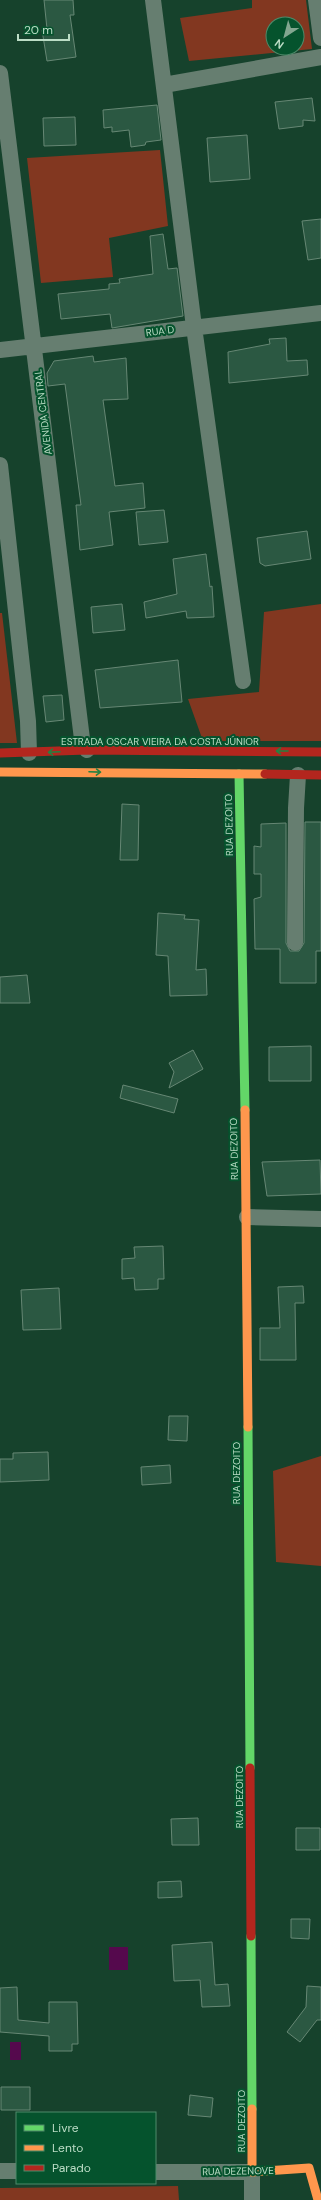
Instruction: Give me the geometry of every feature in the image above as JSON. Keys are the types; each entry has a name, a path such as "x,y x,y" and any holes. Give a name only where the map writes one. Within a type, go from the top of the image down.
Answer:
{"main road":[{"name":"ESTRADA OSCAR VIEIRA DA COSTA JÚNIOR","path":"0,753 87,750 321,752"},
{"path":"0,772 321,775"},
{"name":"RUA DEZOITO","path":"239,774 247,1217 252,2172"},
{"path":"315,2168 318,2200"},
{"name":"RUA DEZENOVE","path":"252,2172 315,2168"}],"street":[{"path":"153,0 194,327 243,681"},
{"path":"316,0 321,38"},
{"path":"164,85 321,57"},
{"name":"AVENIDA CENTRAL","path":"0,73 35,347 82,738 87,750"},
{"name":"RUA D","path":"0,350 321,313"},
{"path":"0,465 28,721 29,753"},
{"path":"295,943 296,808 298,775"},
{"path":"247,1217 321,1219"},
{"path":"0,2171 16,2172"},
{"name":"RUA DEZENOVE","path":"156,2172 252,2172"},
{"path":"252,2172 252,2200"}],"shaded area":[{"path":"252,0 306,0 312,49 305,50 305,16 265,16 265,54 189,61 180,18 252,8"},
{"path":"160,150 168,226 109,238 113,277 41,283 27,158"},
{"path":"321,604 321,741 203,741 188,699 259,692 264,612"},
{"path":"0,613 2,613 17,743 0,743"},
{"path":"321,1456 321,1566 276,1562 273,1471"},
{"path":"109,1947 128,1947 128,1970 109,1970"},
{"path":"10,2042 21,2042 21,2060 10,2060"},
{"path":"178,2186 179,2200 0,2200 0,2188"}],"building":[{"path":"44,0 73,0 74,15 70,15 76,57 47,61 42,30 47,29"},
{"path":"312,98 315,121 303,120 303,126 279,129 275,102"},
{"path":"157,105 161,140 146,142 145,145 131,147 129,130 112,132 112,127 104,128 103,110"},
{"path":"75,117 76,145 44,146 43,118"},
{"path":"247,135 250,179 210,182 207,138"},
{"path":"321,219 321,258 308,260 302,221"},
{"path":"163,234 168,269 177,268 183,316 112,328 110,314 61,319 58,294 109,289 109,284 120,283 119,279 153,274 150,236"},
{"path":"286,338 287,361 307,360 308,375 229,383 228,352 270,344 269,339"},
{"path":"93,356 94,362 126,358 128,399 103,400 115,486 143,483 145,508 109,512 113,545 80,550 76,505 81,505 65,384 48,386 47,373 54,361"},
{"path":"164,510 168,542 139,545 136,512"},
{"path":"307,531 311,559 265,566 260,563 257,538"},
{"path":"206,554 210,587 212,586 214,617 187,618 186,611 146,618 144,602 177,594 173,559"},
{"path":"122,604 125,630 93,633 91,607"},
{"path":"178,660 182,702 100,708 95,670"},
{"path":"62,695 64,720 46,722 43,696"},
{"path":"122,804 139,805 138,860 120,860"},
{"path":"305,822 321,822 321,951 316,951 316,983 280,983 280,949 255,949 254,899 261,897 261,874 254,874 254,846 261,847 261,824 286,823 286,943 290,951 299,951 304,943"},
{"path":"158,913 185,915 184,919 199,920 196,970 206,969 207,995 170,996 168,956 156,955"},
{"path":"27,975 30,1003 0,1003 0,977"},
{"path":"311,1046 311,1081 269,1081 269,1047"},
{"path":"193,1050 203,1069 169,1088 174,1072 169,1063"},
{"path":"123,1085 178,1099 174,1113 120,1098"},
{"path":"320,1160 321,1194 267,1196 262,1162"},
{"path":"163,1246 164,1279 158,1279 158,1289 135,1290 134,1278 122,1279 122,1259 135,1258 134,1247"},
{"path":"303,1286 304,1303 295,1303 296,1360 260,1360 260,1328 280,1328 278,1287"},
{"path":"59,1288 61,1329 23,1330 21,1290"},
{"path":"169,1416 188,1416 187,1441 168,1440"},
{"path":"48,1452 49,1480 0,1482 0,1459 13,1459 13,1453"},
{"path":"170,1465 171,1483 142,1485 141,1467"},
{"path":"198,1818 199,1845 172,1845 171,1819"},
{"path":"296,1828 320,1828 320,1850 296,1850"},
{"path":"181,1881 182,1897 158,1898 158,1882"},
{"path":"291,1919 310,1919 309,1939 291,1938"},
{"path":"212,1942 215,1985 228,1984 230,2006 202,2007 200,1980 174,1981 172,1945"},
{"path":"307,1986 321,1987 321,2020 317,2020 300,2042 287,2032 306,2007"},
{"path":"17,1987 18,2020 49,2023 49,2002 77,2002 78,2044 72,2044 72,2051 49,2051 49,2036 0,2032 0,1988"},
{"path":"1,2087 30,2087 30,2110 1,2110"},
{"path":"190,2095 213,2098 211,2117 188,2115"}],"traffic: fast":[{"path":"239,774 245,1110"},
{"path":"248,1427 250,1768"},
{"path":"251,1936 252,2109"}],"traffic: slow":[{"path":"0,772 265,774"},
{"path":"245,1110 248,1427"},
{"path":"252,2109 252,2172 309,2168 318,2200"}],"traffic: jam":[{"path":"0,753 87,750 321,752"},
{"path":"265,774 321,775"},
{"path":"250,1768 251,1936"}]}
